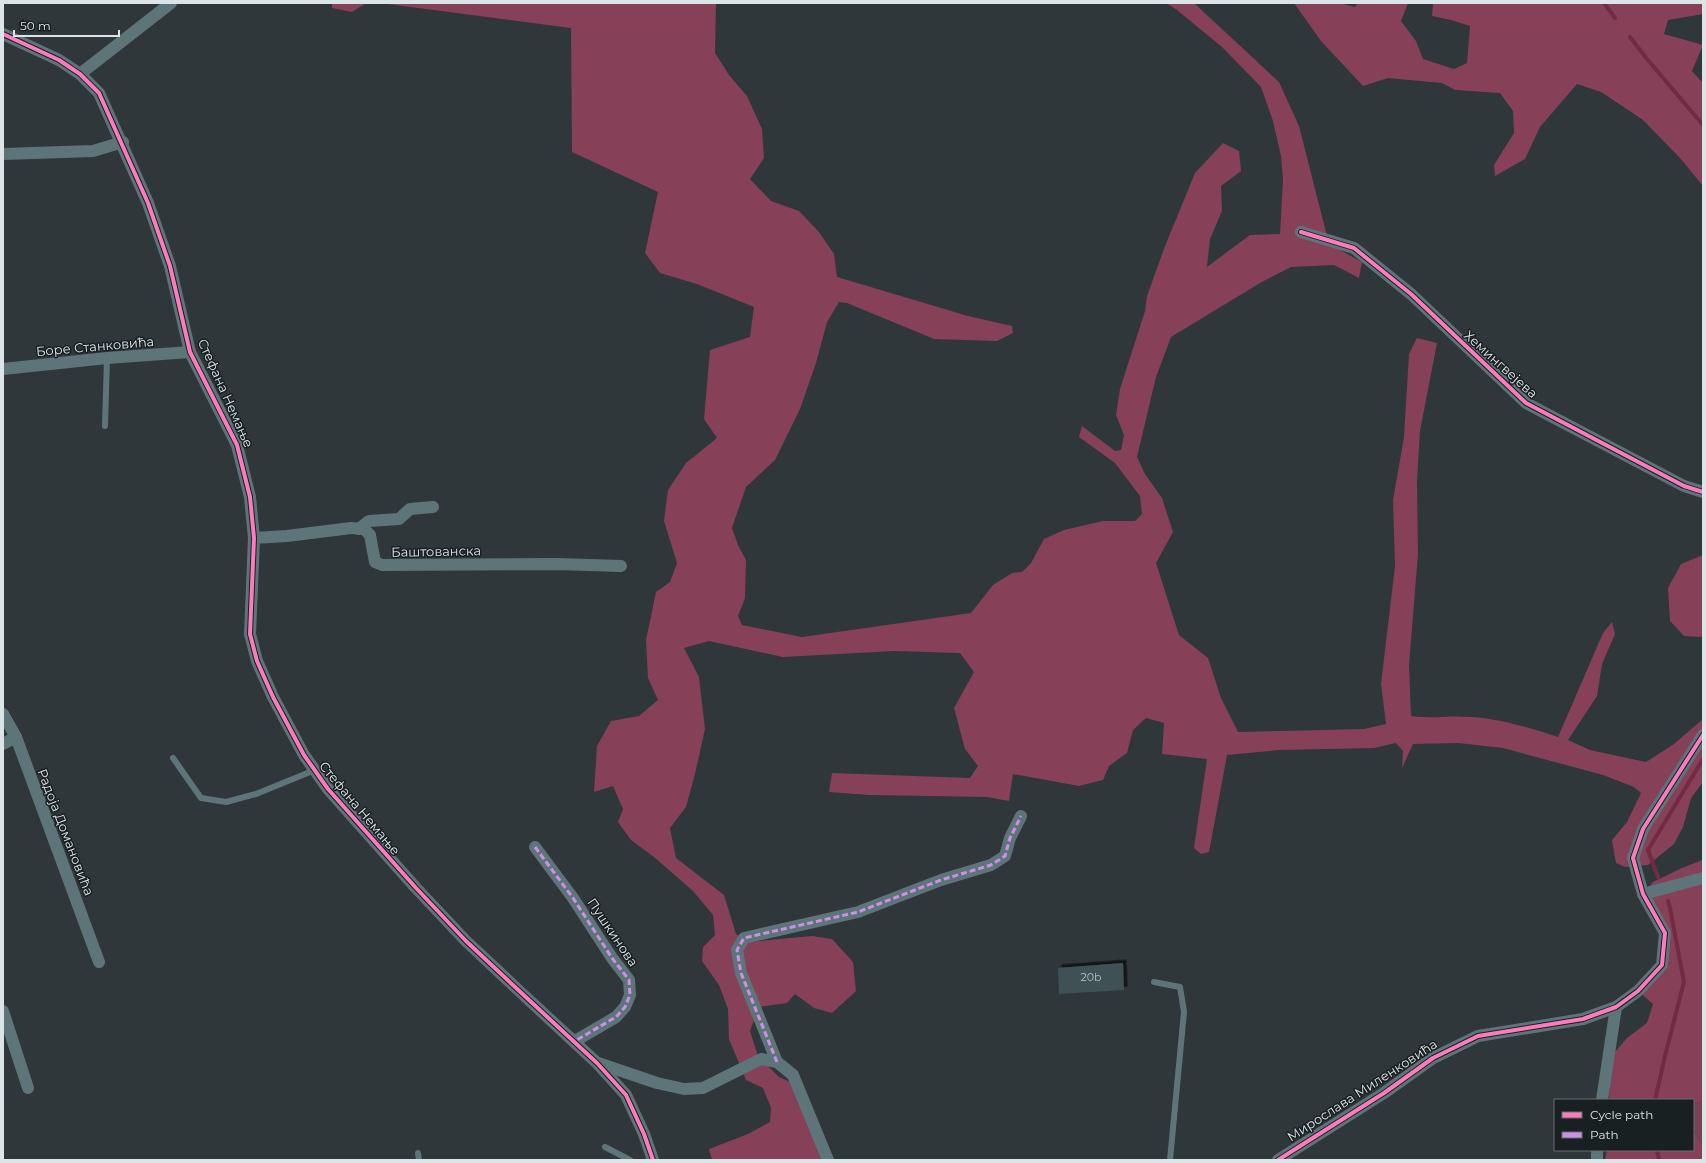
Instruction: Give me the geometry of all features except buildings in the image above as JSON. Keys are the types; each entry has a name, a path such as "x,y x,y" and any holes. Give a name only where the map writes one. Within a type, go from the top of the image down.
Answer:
{"street":[{"path":"80,74 170,3"},
{"name":"Стефана Немање","path":"3,34 59,60 80,74 99,94 123,142 148,203 170,266 190,352 236,445 250,497 254,538 250,634 257,661 280,710 304,754 328,789 416,888 498,972 575,1041 626,1095 644,1134 653,1160"},
{"path":"3,154 93,151 123,142"},
{"name":"Хемингвејева","path":"1301,232 1354,248 1411,294 1526,403 1684,486 1703,492"},
{"name":"Боре Станковића","path":"3,370 107,358 190,352"},
{"path":"254,538 287,536 351,528 359,529 369,521 399,519 410,509 433,507"},
{"name":"Баштованска","path":"359,529 364,529 370,535 375,562 382,565 557,564 621,566"},
{"name":"Радоја Домановића","path":"3,714 16,737 100,962"},
{"name":"Мирослава Миленковића","path":"1278,1160 1384,1093 1433,1058 1478,1036 1583,1019 1616,1007 1638,991 1662,965 1665,933 1643,894 1633,858 1643,829 1703,735"},
{"path":"3,744 16,737"},
{"path":"828,1160 793,1075 778,1062 741,973 737,950 744,938 858,912 941,880 991,865 1005,856 1010,838 1021,816"},
{"name":"Пушкинова","path":"535,847 573,898 612,958 629,980 630,995 626,1007 616,1017 575,1041"},
{"path":"1643,894 1703,878"},
{"path":"1602,1099 1616,1007"},
{"path":"3,1011 28,1088"},
{"name":"Стефана Немање","path":"597,1063 657,1083 684,1089 703,1088 761,1059 778,1062"}],"lane":[{"path":"105,426 107,358"},
{"path":"173,758 200,798 226,802 256,794 315,770"},
{"path":"1154,982 1180,987 1184,1012 1170,1160"},
{"path":"605,1147 630,1160"}],"shaded area":[{"path":"332,3 366,3 352,12 332,8"},
{"path":"380,3 716,3 715,53 729,75 747,96 762,129 764,158 750,179 771,201 799,211 819,232 834,254 837,277 968,316 1012,326 1013,333 997,341 934,339 847,303 839,302 827,322 816,363 800,409 775,460 746,487 732,528 738,545 746,560 745,598 738,616 742,625 802,637 971,613 993,585 1012,573 1022,572 1031,563 1044,539 1064,530 1103,521 1135,521 1142,514 1140,496 1115,463 1079,437 1082,426 1115,451 1121,450 1124,435 1116,415 1120,389 1145,311 1147,296 1165,246 1195,173 1223,143 1239,151 1241,171 1221,186 1222,211 1210,239 1207,267 1250,235 1280,234 1283,180 1281,156 1273,121 1261,87 1222,47 1177,10 1166,3 1194,3 1279,82 1299,126 1329,244 1362,262 1359,278 1334,265 1291,267 1260,283 1171,337 1156,377 1137,457 1145,474 1162,498 1173,532 1156,563 1179,635 1208,658 1221,698 1238,732 1364,729 1386,724 1381,684 1395,566 1393,500 1404,437 1409,354 1417,338 1437,343 1420,431 1417,482 1418,554 1409,665 1411,716 1483,718 1516,724 1558,737 1603,633 1612,622 1615,634 1602,664 1597,696 1568,740 1590,750 1646,762 1674,744 1703,719 1703,782 1691,798 1683,827 1674,844 1648,865 1625,867 1616,863 1612,840 1627,822 1641,793 1634,787 1603,775 1503,748 1458,743 1413,744 1402,768 1403,751 1396,743 1374,748 1279,750 1227,755 1209,852 1201,854 1194,848 1207,759 1162,754 1164,723 1146,718 1133,730 1127,753 1109,766 1103,780 1079,786 1013,774 1009,801 987,797 869,795 829,792 832,773 970,778 978,766 965,749 954,708 974,672 960,653 894,651 783,657 709,641 684,648 699,677 705,729 686,807 670,828 676,858 724,895 736,934 748,942 812,936 832,939 853,962 856,991 832,1013 814,1008 795,994 787,1003 759,1007 750,1031 758,1056 779,1077 799,1086 828,1160 712,1160 709,1149 748,1134 770,1122 771,1108 763,1088 746,1080 729,1039 728,1009 719,985 702,961 703,947 715,935 713,915 693,891 654,857 631,840 618,822 623,809 613,786 594,792 597,746 611,721 639,716 658,700 648,678 646,640 656,592 670,582 677,563 664,521 668,490 686,463 717,438 704,419 710,350 750,337 754,307 697,284 660,273 645,253 658,192 572,152 571,28"},
{"path":"1294,3 1339,3 1355,7 1358,3 1408,3 1401,21 1416,41 1423,59 1454,69 1467,63 1470,26 1432,16 1433,3 1703,3 1703,14 1668,20 1664,34 1703,45 1692,71 1703,83 1703,186 1680,158 1643,120 1601,92 1577,84 1540,127 1525,159 1495,176 1494,165 1514,133 1513,111 1500,93 1455,90 1442,83 1388,78 1363,86 1321,41"},
{"path":"1703,555 1703,637 1684,636 1670,621 1668,588 1681,564"},
{"path":"1703,859 1703,1101 1694,1105 1694,1099 1609,1099 1610,1069 1614,1053 1627,1038 1647,1023 1653,1004 1638,991 1662,965 1665,933 1643,894 1653,882"},
{"path":"1703,1101 1703,1146 1694,1131 1694,1105"},
{"path":"1694,1131 1703,1146 1703,1160 1605,1160 1607,1151 1694,1151"}],"waterway":[{"path":"1604,3 1615,18"},
{"path":"1630,37 1703,125"},
{"path":"1658,877 1648,850 1703,759"},
{"path":"1655,1099 1684,982 1668,901"},
{"path":"1657,1151 1659,1160"}],"marked path":[{"path":"777,1062 741,973 737,950 744,938 858,912 941,880 991,865 1005,856 1010,838 1021,816"},
{"path":"535,847 573,898 612,958 629,980 630,995 625,1007 616,1017 575,1041"}],"cycle path":[{"path":"3,34 59,60 80,74 99,93 148,203 170,266 190,352 237,445 250,497 254,538 250,634 257,661 273,697 304,755 328,789 416,888 466,941 597,1063 626,1095 644,1134 653,1160"},
{"path":"1301,232 1354,248 1411,294 1526,403 1684,486 1703,492"},
{"path":"1278,1160 1384,1093 1433,1058 1478,1036 1583,1019 1616,1007 1638,991 1662,965 1665,933 1643,894 1633,858 1643,829 1703,735"}]}
